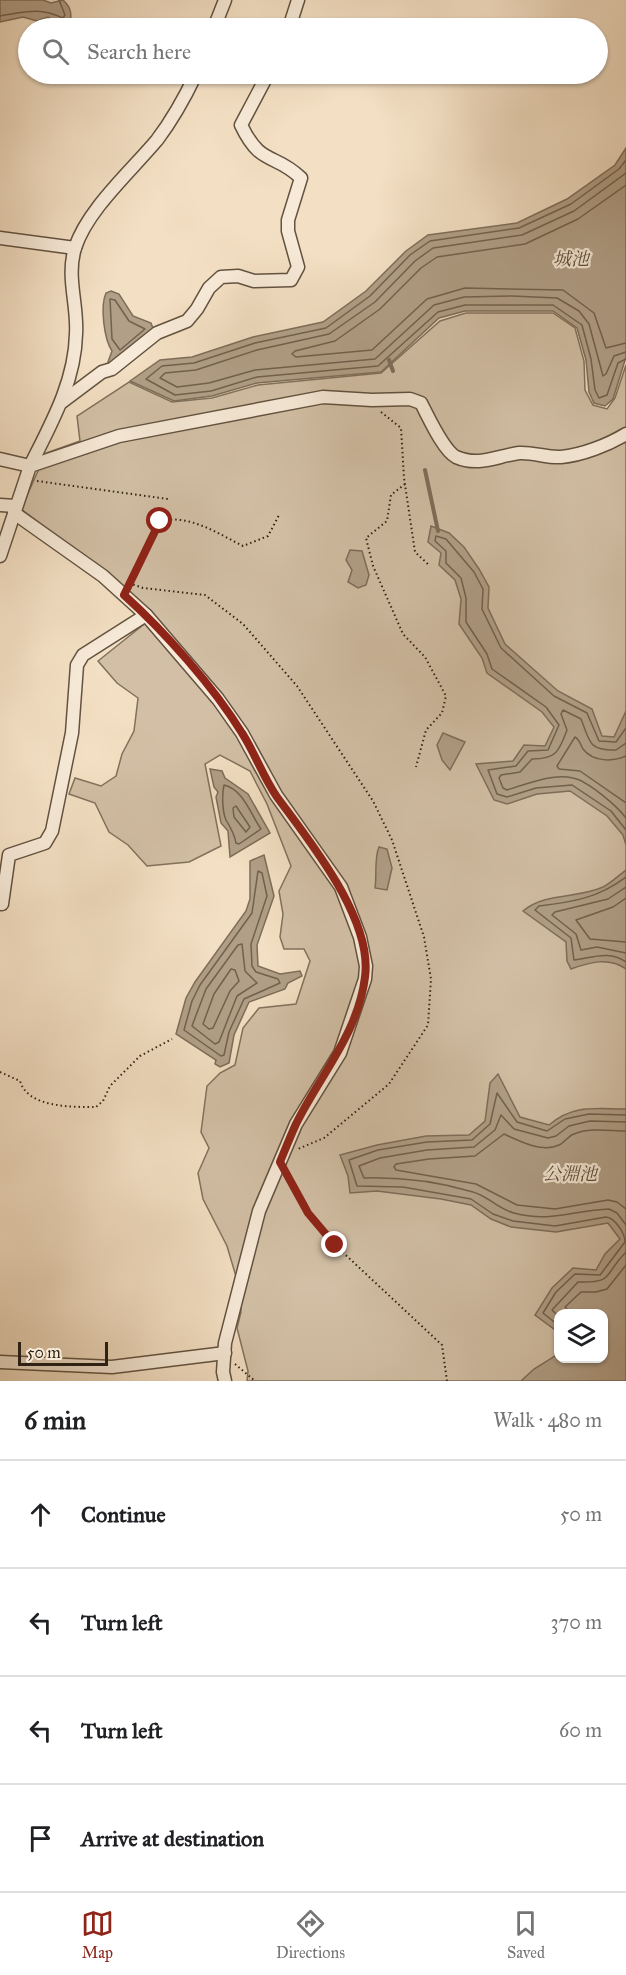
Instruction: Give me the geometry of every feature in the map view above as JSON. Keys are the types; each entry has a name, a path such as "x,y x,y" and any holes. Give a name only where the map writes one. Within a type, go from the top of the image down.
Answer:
{"street":[{"path":"218,18 225,0"},
{"path":"292,18 298,0"},
{"path":"0,556 30,466 62,402 76,334 71,281 75,248 98,209 174,116 191,84"},
{"path":"62,402 102,372 112,369 157,333 187,321 209,288 221,277 238,276 254,282 291,280 298,267 288,231 288,220 301,178 287,165 265,158 250,145 241,125 263,84"},
{"path":"0,238 75,248"},
{"path":"0,459 30,466 119,436 323,397 372,400 410,399 421,403 431,423 454,456 475,462 499,460 520,453 560,457 612,442 626,434"},
{"path":"0,505 15,509 103,576 127,589 146,615 218,699 242,733 276,795 341,887 360,937 366,966 365,979 340,1053 296,1124 259,1211 245,1259 225,1353 223,1372 225,1381"},
{"path":"0,903 2,904 9,855 45,843 52,831 72,734 77,665 83,655 146,615"},
{"path":"0,1362 112,1367 225,1353"}],"path":[{"path":"372,400 401,428 405,483 415,552 430,566"},
{"path":"25,480 168,499"},
{"path":"405,483 391,495 387,521 366,538 373,566 403,634 425,657 446,696 442,713 426,730 416,767"},
{"path":"279,515 268,536 243,546 194,522 172,518 160,521 127,589 143,588 206,594 243,624 297,686 373,801 392,840 424,937 431,979 428,1025 389,1084 324,1138 282,1159 314,1221 335,1245 442,1345 447,1381"},
{"path":"0,1072 20,1081 23,1091 32,1098 96,1107 110,1086 140,1056 172,1039"},
{"path":"225,1353 255,1381"}],"shaded area":[{"path":"466,313 553,313 575,328 584,361 585,390 593,405 607,409 615,398 626,365 626,1381 247,1381 248,1371 237,1328 241,1312 240,1290 227,1246 203,1199 198,1173 209,1148 201,1132 207,1086 220,1073 235,1065 243,1028 259,1008 296,1004 310,961 304,949 284,949 280,937 283,914 279,891 291,866 267,804 250,771 220,755 205,764 221,846 189,862 147,866 128,845 109,832 95,803 69,794 75,778 101,786 116,776 122,754 134,731 138,698 117,683 98,661 143,625 150,613 126,588 21,509 46,453 80,441 77,416 129,382 172,402 212,398 258,385 381,373 440,321"}],"water":[{"path":"0,0 43,0 51,3 63,0 71,16 71,18 23,17 0,22"},
{"name":"城池","path":"626,148 626,357 613,399 605,406 594,403 589,392 586,360 577,328 553,311 465,311 439,318 381,372 257,383 212,396 174,401 130,381 160,360 192,357 253,337 323,322 366,291 406,251 428,235 517,223 567,199 615,165"},
{"path":"111,291 119,294 133,316 151,323 154,331 110,366 108,362 112,351 105,331 103,314 106,293"},
{"path":"431,526 449,533 464,547 479,569 489,587 488,608 505,644 558,691 592,709 602,736 614,737 626,711 626,845 623,835 607,816 570,791 537,794 507,804 494,800 476,764 513,761 524,745 545,746 554,727 542,712 487,673 482,658 459,624 461,599 455,580 439,565 441,553 428,542"},
{"path":"350,550 362,551 369,575 366,585 358,588 348,582 352,570 346,560"},
{"path":"443,733 465,742 450,770 442,760 437,745"},
{"path":"210,769 222,771 225,778 248,794 270,833 230,857 228,831 221,823 216,797 218,792 214,787"},
{"path":"379,847 387,849 392,868 387,890 375,888"},
{"path":"264,855 274,896 257,945 258,966 280,974 300,971 302,976 288,983 285,989 249,1002 234,1035 229,1063 220,1067 215,1064 216,1060 176,1034 186,998 195,982 246,911 250,899 250,861"},
{"path":"626,870 626,969 613,963 599,962 571,969 567,961 566,942 523,911 551,898 593,891 603,887"},
{"name":"公淵池","path":"498,1074 520,1117 549,1125 567,1114 585,1109 626,1109 626,1381 521,1381 534,1369 554,1356 554,1363 608,1363 608,1309 554,1309 554,1329 535,1315 552,1288 573,1268 596,1270 605,1254 620,1239 608,1223 556,1232 511,1227 491,1219 471,1205 377,1191 350,1193 348,1176 340,1155 426,1136 469,1135 485,1121 490,1083"}],"waterway":[{"path":"389,360 393,371"},
{"path":"425,470 438,531"}],"route":[{"path":"160,521 124,595 146,615 197,674 242,733 276,795 341,887 350,904 360,937 366,966 365,979 352,1021 340,1053 296,1124 280,1162 308,1213 335,1245"}]}
